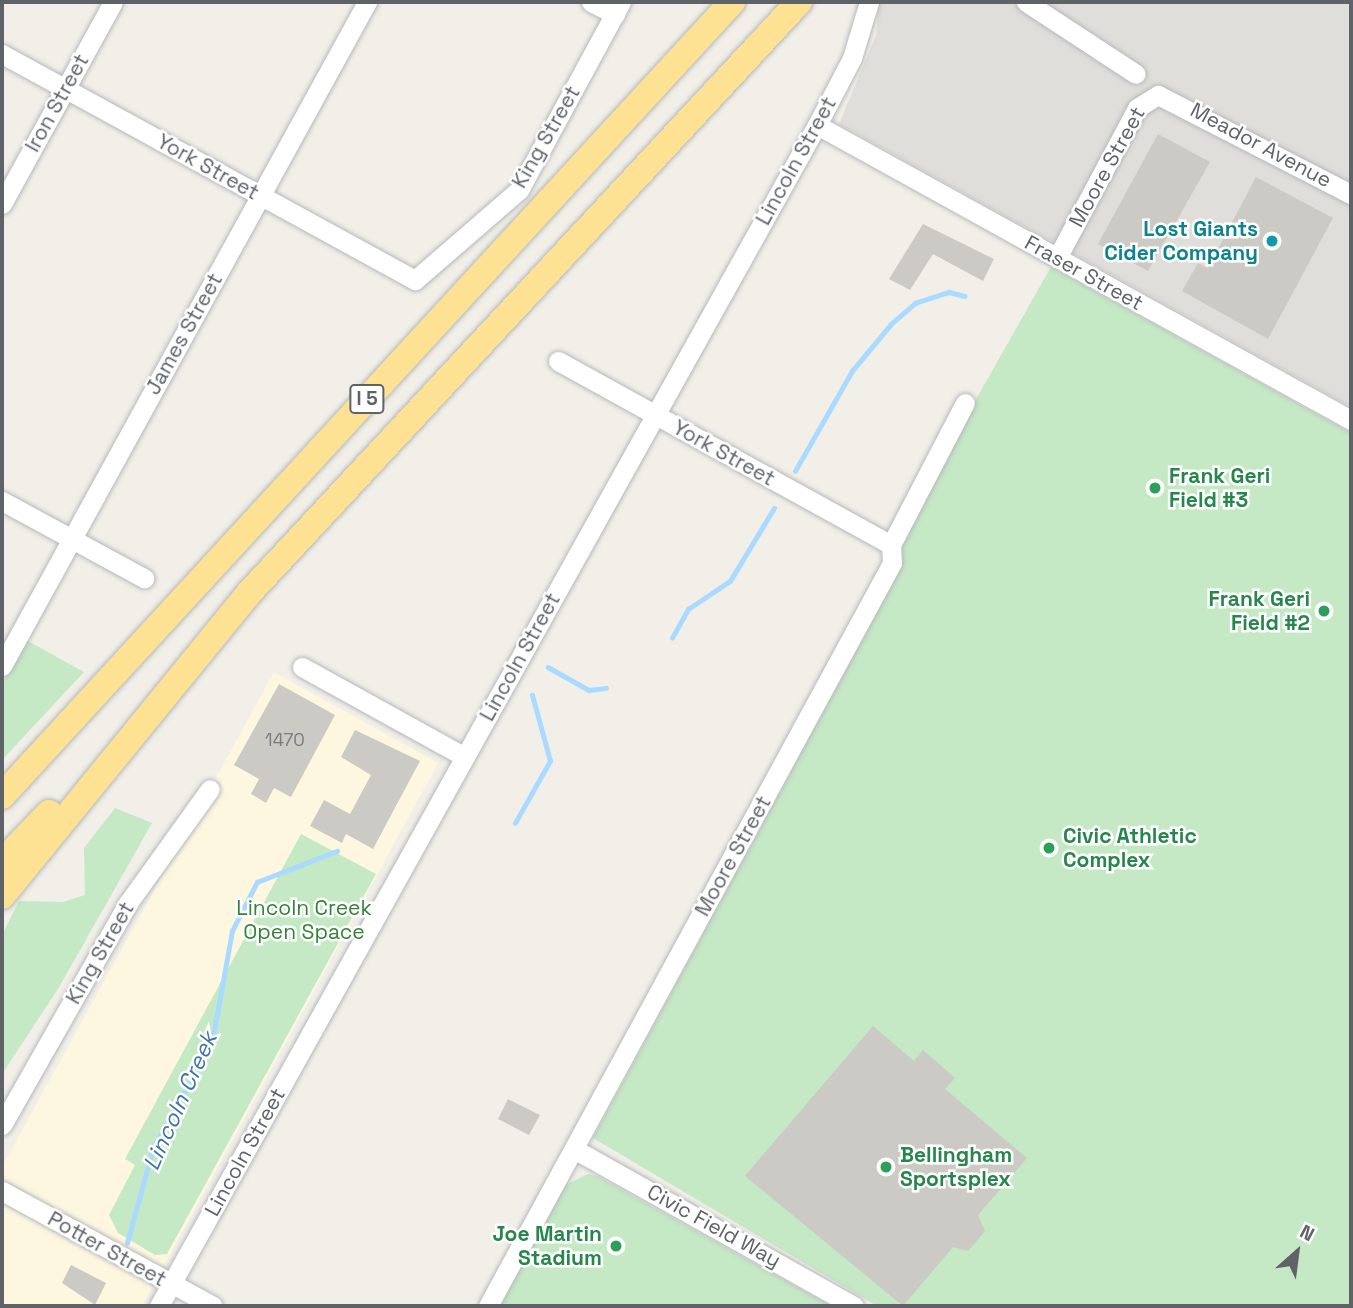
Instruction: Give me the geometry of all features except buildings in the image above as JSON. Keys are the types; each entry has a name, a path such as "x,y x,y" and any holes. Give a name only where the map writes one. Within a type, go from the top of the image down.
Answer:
{"highway":[{"name":"I 5","path":"2,796 732,2"},
{"name":"I 5","path":"2,862 174,682 250,592 799,2"},
{"path":"2,896 174,682"}],"street":[{"name":"Iron Street","path":"2,204 113,2"},
{"name":"James Street","path":"2,666 367,2"},
{"path":"591,2 618,8"},
{"name":"Lincoln Street","path":"159,1306 653,414 817,125 852,58 869,2"},
{"path":"1026,2 1136,74"},
{"name":"King Street","path":"415,280 519,190 618,8"},
{"name":"York Street","path":"2,54 415,280"},
{"name":"Moore Street","path":"1057,258 1137,108 1158,95 1170,97"},
{"name":"Meador Avenue","path":"1170,97 1351,194"},
{"name":"Fraser Street","path":"817,125 1351,420"},
{"name":"York Street","path":"558,361 891,545"},
{"name":"Moore Street","path":"488,1306 892,563 891,545 965,403"},
{"path":"2,501 144,578"},
{"path":"302,667 465,757"},
{"name":"King Street","path":"2,1125 128,903 210,789"},
{"name":"Civic Field Way","path":"574,1149 854,1306"},
{"name":"Potter Street","path":"2,1191 214,1306"}],"shaded area":[{"path":"879,2 1351,2 1351,407 839,124 876,35"},
{"path":"274,672 438,763 142,1306 2,1306 2,1167"}],"green space":[{"name":"Civic Athletic Complex","path":"1051,267 1351,433 1351,1306 877,1306 593,1138 897,575 904,526"},
{"path":"26,640 84,672 2,760 2,683"},
{"path":"115,808 152,823 58,989 2,1074 2,935 19,901 63,902 85,895 84,848"},
{"name":"Lincoln Creek Open Space","path":"301,834 376,874 167,1254 155,1255 118,1233 109,1215 135,1165 125,1159"},
{"name":"Joe Martin Stadium","path":"588,1174 597,1176 831,1306 500,1306 566,1185"}],"waterway":[{"name":"Lincoln Creek","path":"795,471 852,371 891,324 915,303 949,292 965,296"},
{"name":"Lincoln Creek","path":"672,638 688,609 730,581 774,508"},
{"name":"Lincoln Creek","path":"548,667 589,690 606,688"},
{"name":"Lincoln Creek","path":"515,823 550,761 532,695"},
{"name":"Lincoln Creek","path":"127,1243 153,1148 212,1042 232,931 257,882 337,851"}],"place":[{"name":"Lost Giants Cider Company","path":"1272,241"},
{"name":"Frank Geri Field #3","path":"1155,488"},
{"name":"Frank Geri Field #2","path":"1324,611"},
{"name":"Civic Athletic Complex","path":"1049,848"},
{"name":"Bellingham Sportsplex","path":"886,1167"},
{"name":"Joe Martin Stadium","path":"616,1246"}]}
